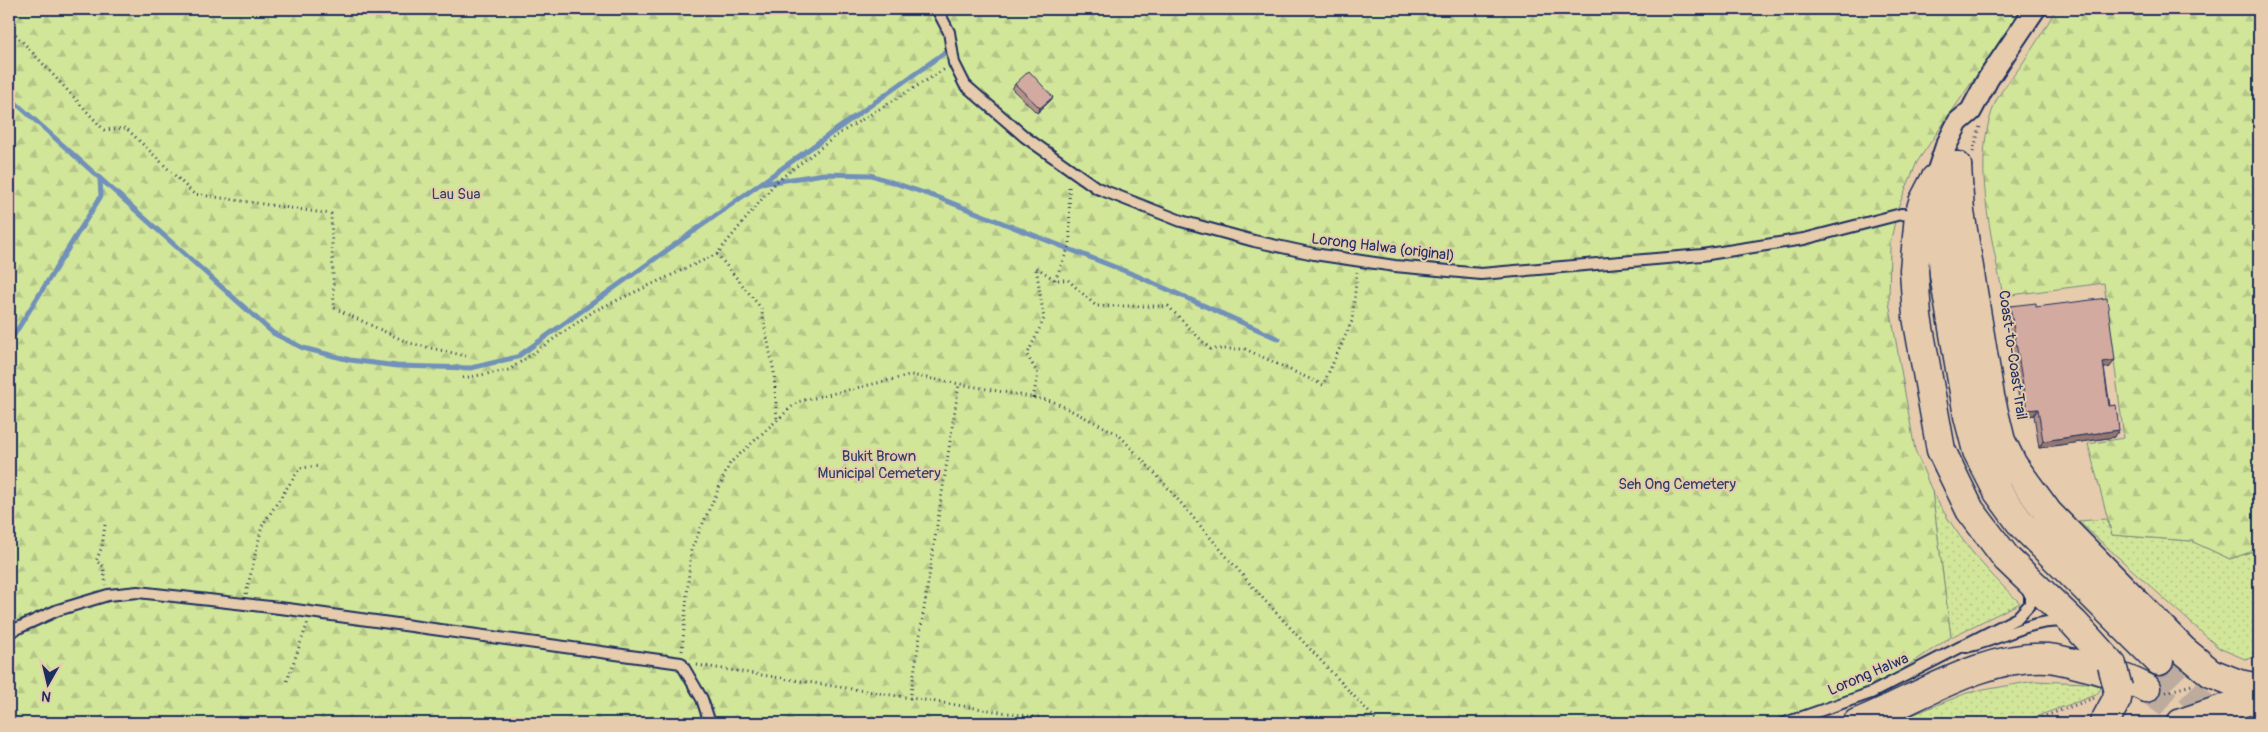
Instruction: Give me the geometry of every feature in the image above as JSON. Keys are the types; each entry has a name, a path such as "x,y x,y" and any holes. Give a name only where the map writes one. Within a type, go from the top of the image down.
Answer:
{"main road":[{"path":"1955,168 1919,215 1914,270 1918,317 1941,450 1970,510 2007,559 2074,623 2111,687 2104,723"},
{"path":"1955,168 1960,212 1990,396 2001,441 2013,465 2048,514 2183,650 2211,673 2239,684 2259,688"},
{"path":"1955,168 1944,189 1941,231 1944,275 1968,416 1977,451 1998,492 2022,525 2154,678"},
{"path":"1857,723 1989,666 2018,659 2048,658 2124,676 2154,678"},
{"path":"2181,723 2259,697"}],"street":[{"path":"1955,168 1961,146 1970,122 1976,117 1988,79 2035,9"}],"lane":[{"name":"Lorong Halwa (original)","path":"937,9 948,32 954,64 965,85 1025,137 1068,170 1097,188 1181,221 1254,241 1358,262 1481,274 1702,255 1804,239 1901,214 1919,215"},
{"name":"Lorong Halwa","path":"1785,723 1872,693 2017,618 2030,604 2032,593 2030,581"},
{"path":"9,632 58,610 108,595 138,592 244,604 681,663 702,699 710,723"},
{"name":"Lorong Halwa","path":"1961,648 1982,644 2020,630 2051,622 2074,623"}],"path":[{"path":"9,14 16,9"},
{"path":"9,27 104,130 126,128 194,194 331,214 334,308 409,343 466,356"},
{"path":"464,378 509,370 594,311 717,254 776,182 840,133 954,64"},
{"path":"1955,168 1976,117"},
{"path":"1055,280 1070,244 1068,170"},
{"path":"717,254 761,308 774,372 777,420"},
{"path":"1033,398 1038,374 1027,355 1044,319 1036,267 1055,280 1068,280 1096,306 1168,306 1210,350 1245,350 1323,385 1352,321 1358,262"},
{"path":"1073,723 681,663 691,550 730,463 796,402 911,375 1052,401 1118,434 1162,481 1257,592 1380,723"},
{"path":"910,699 958,384"},
{"path":"244,604 262,526 300,468 320,466"},
{"path":"105,525 102,547 96,561 103,566 108,595"},
{"path":"287,681 309,621"},
{"path":"2154,678 2206,681 2211,673"},
{"path":"2036,723 2035,720 2111,687"},
{"path":"1011,723 1012,714"}],"green space":[{"path":"9,9 2022,9 1917,162 1898,207 1890,244 1889,302 1915,450 1932,491 1951,637 1895,674 1838,700 1765,723 9,723"},
{"path":"2056,9 2259,9 2259,549 2230,559 2191,541 2112,535 2088,444 2124,438 2104,283 2003,296 1986,198 1984,173 1988,124 1998,97 2030,53"},
{"path":"1932,491 1950,522 1971,551 2020,603 1951,637"},
{"path":"2106,519 2112,535 2191,541 2230,559 2259,549 2259,657 2245,659 2219,648 2078,521"},
{"path":"2034,681 2088,683 2102,687 2096,695 2018,723 1892,723 1967,693"}],"building":[{"path":"1029,71 1053,97 1040,108 1015,84"},
{"path":"2107,298 2115,360 2103,362 2109,406 2116,405 2119,430 2043,441 2038,409 2027,410 2010,306 2036,303 2036,307"}],"waterway":[{"path":"9,97 273,333 303,348 350,360 397,366 471,368 517,357 944,53"},
{"path":"760,184 824,174 871,175 939,198 1135,275 1279,339"},
{"path":"9,343 101,196 100,180"}],"tunnel":[{"path":"2159,661 2220,723"},
{"path":"2146,688 2195,723"}],"park label":[{"name":"Lau Sua","path":"456,194"},
{"name":"Bukit Brown Municipal Cemetery","path":"879,464"},
{"name":"Seh Ong Cemetery","path":"1677,484"}]}
